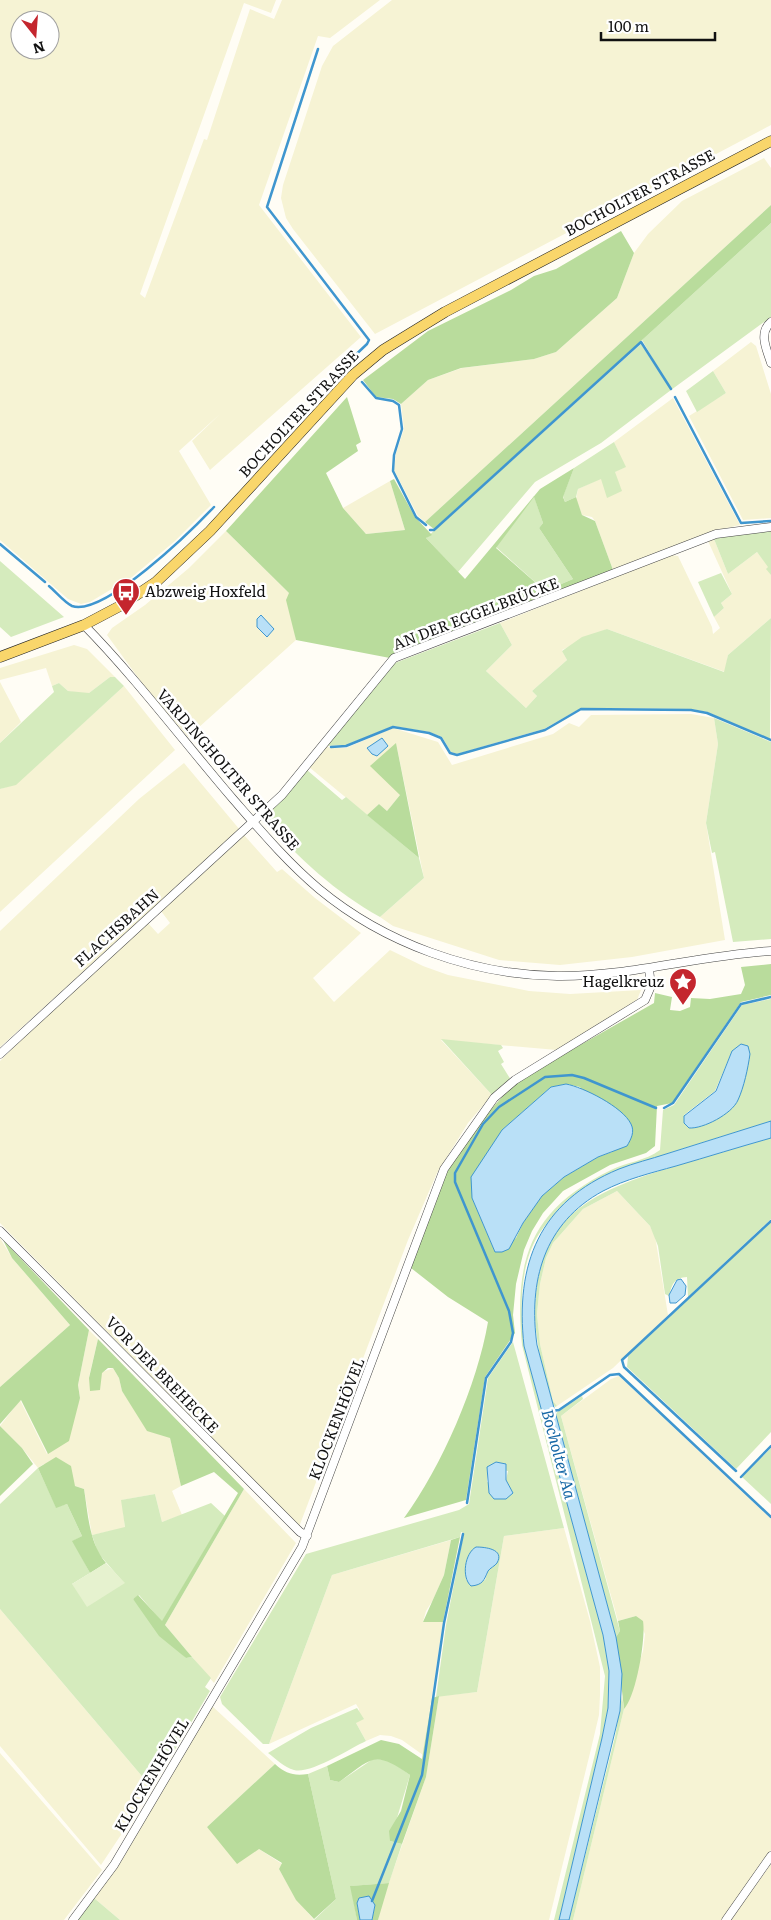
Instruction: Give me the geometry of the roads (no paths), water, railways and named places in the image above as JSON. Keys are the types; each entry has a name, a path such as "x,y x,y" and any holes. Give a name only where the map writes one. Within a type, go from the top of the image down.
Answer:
{"main road":[{"name":"BOCHOLTER STRASSE","path":"0,657 84,625 120,606 156,582 197,545 353,374 383,350 445,312 771,141"}],"street":[{"path":"771,322 766,326 764,335 771,363"},
{"name":"AN DER EGGELBRÜCKE","path":"254,823 282,795 394,658 716,534 771,527"},
{"name":"VARDINGHOLTER STRASSE","path":"84,625 274,847 319,889 349,910 399,939 449,959 487,969 537,976 602,976 717,956 771,951"},
{"name":"FLACHSBAHN","path":"0,1054 254,823"},
{"name":"KLOCKENHÖVEL","path":"73,1920 114,1865 162,1788 307,1536 444,1169 494,1098 515,1080 645,1000 650,986 649,969"},
{"name":"VOR DER BREHECKE","path":"0,1231 234,1468 300,1532 307,1536"},
{"path":"726,1920 771,1856"}],"water":[{"path":"261,615 274,629 267,637 257,627 257,619"},
{"path":"382,738 388,746 377,756 372,754 367,748"},
{"path":"741,1044 748,1046 750,1054 744,1083 735,1105 716,1120 702,1126 689,1128 684,1123 684,1116 716,1091 732,1051"},
{"path":"566,1084 592,1093 620,1111 631,1124 633,1133 631,1138 627,1146 598,1157 564,1177 542,1196 523,1223 509,1249 495,1252 472,1198 471,1177 502,1130 551,1087"},
{"name":"Bocholter Aa","path":"771,1121 771,1138 630,1180 603,1191 583,1204 554,1237 544,1256 538,1277 535,1298 537,1345 616,1637 622,1674 620,1711 569,1920 559,1920 602,1738 608,1708 609,1671 603,1635 524,1346 522,1316 524,1288 529,1263 538,1239 551,1218 569,1199 592,1183 619,1169"},
{"path":"681,1279 686,1286 685,1295 676,1303 670,1303 669,1295 677,1280"},
{"path":"496,1462 506,1464 506,1480 513,1493 506,1499 494,1499 489,1493 487,1467"},
{"path":"476,1547 493,1550 499,1558 482,1581 471,1586 465,1571 469,1554"},
{"path":"369,1896 375,1905 372,1920 360,1920 357,1903 359,1898"}],"waterway":[{"path":"318,49 267,207 369,340 346,364"},
{"path":"430,530 434,530 641,342 671,389"},
{"path":"362,382 376,398 393,401 399,405 402,429 394,455 393,471 416,517 426,525"},
{"path":"675,397 741,523 771,521"},
{"path":"49,586 72,606 86,606 105,598 147,569 214,507"},
{"path":"0,544 45,582"},
{"path":"331,747 346,746 393,727 429,733 441,738 450,753 457,755 545,730 581,709 691,710 707,713 771,740"},
{"path":"664,1108 673,1103 741,1004 771,997"},
{"path":"467,1503 486,1378 511,1342 513,1333 509,1311 455,1182 455,1173 483,1124 499,1107 545,1077 572,1075 584,1078 656,1108"},
{"path":"736,1471 624,1367 622,1360 771,1221"},
{"name":"Bocholter Aa","path":"552,1411 559,1410 610,1375 619,1374 771,1517"},
{"path":"741,1477 771,1446"},
{"path":"372,1901 422,1775 444,1623 463,1534"}],"place":[{"name":"Abzweig Hoxfeld","path":"126,616"},
{"name":"Hagelkreuz","path":"683,1006"}]}
